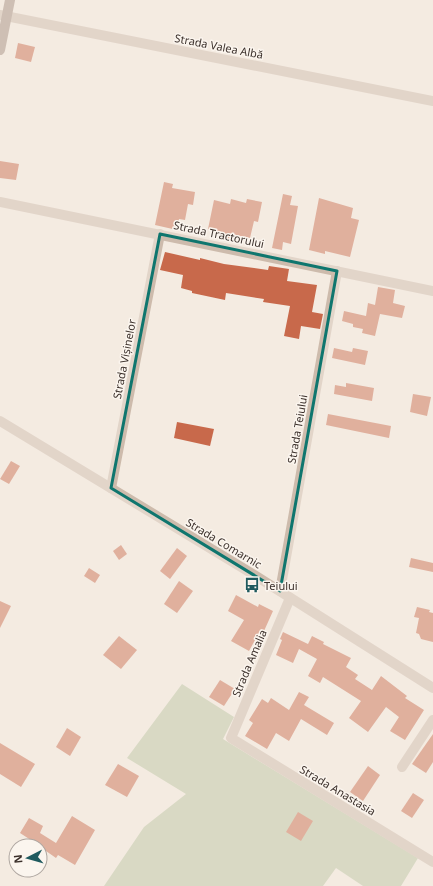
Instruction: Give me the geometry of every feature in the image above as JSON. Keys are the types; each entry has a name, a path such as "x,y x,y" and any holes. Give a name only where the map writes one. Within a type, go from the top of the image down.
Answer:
{"street":[{"path":"0,50 3,16 10,0"},
{"name":"Strada Valea Albă","path":"3,16 433,101"},
{"name":"Strada Tractorului","path":"0,202 433,291"},
{"name":"Strada Vișinelor","path":"111,488 160,234"},
{"name":"Strada Teiului","path":"280,592 338,271"},
{"name":"Strada Comarnic","path":"0,421 290,598 433,688"},
{"name":"Strada Amalia","path":"231,738 290,598"},
{"path":"402,767 433,720"},
{"name":"Strada Anastasia","path":"231,738 433,862"}],"highlighted area":[{"path":"160,234 337,271 280,591 111,488"}],"green space":[{"path":"182,684 234,717 223,739 418,858 401,886 363,886 336,868 323,886 104,886 144,827 186,794 127,758"}],"building":[{"path":"18,43 35,47 31,62 15,58"},
{"path":"0,161 19,164 16,180 0,178"},
{"path":"164,182 173,184 172,188 195,192 193,205 188,204 185,220 179,219 177,230 155,225"},
{"path":"283,194 292,196 290,205 298,206 291,244 283,242 282,250 272,248"},
{"path":"319,198 353,208 351,218 359,220 350,257 325,251 325,254 309,250"},
{"path":"231,199 246,203 247,199 262,202 258,222 254,221 250,238 231,234 229,241 221,239 223,232 208,229 214,200 230,204"},
{"path":"165,252 224,264 268,270 269,266 289,269 287,281 317,285 312,312 323,314 320,329 301,326 299,339 284,336 290,306 263,302 264,299 226,293 225,300 192,293 192,291 181,288 183,275 160,270"},
{"path":"378,287 395,290 393,303 405,306 402,318 380,314 375,336 362,333 363,329 353,327 353,324 342,321 344,311 366,316 368,303 375,305"},
{"path":"334,348 352,352 353,348 368,351 365,365 332,358"},
{"path":"346,383 374,388 372,401 334,394 335,385 346,387"},
{"path":"413,394 431,397 427,416 410,412"},
{"path":"328,414 391,426 389,438 326,425"},
{"path":"177,422 214,429 210,446 174,438"},
{"path":"11,461 20,466 9,484 0,479"},
{"path":"121,545 127,554 119,560 113,551"},
{"path":"177,548 187,556 170,579 160,571"},
{"path":"411,558 433,563 433,572 409,567"},
{"path":"89,568 100,575 95,583 84,576"},
{"path":"179,581 193,591 177,613 164,604"},
{"path":"236,595 258,607 259,604 273,611 264,631 261,629 249,651 231,641 244,620 228,611"},
{"path":"0,601 11,606 0,628"},
{"path":"417,607 430,610 429,612 433,613 433,642 421,639 419,634 416,633 419,618 414,617"},
{"path":"283,632 308,644 312,636 324,642 323,644 351,658 346,667 358,675 355,679 372,690 381,676 407,696 405,698 424,710 405,740 390,731 399,717 386,707 368,732 349,718 361,701 323,677 320,683 308,676 317,659 299,649 293,663 276,655 282,640 280,639"},
{"path":"119,636 137,650 121,669 103,655"},
{"path":"220,680 235,689 224,706 209,697"},
{"path":"299,692 309,697 304,705 334,723 327,735 301,719 289,741 276,733 267,749 245,736 253,723 249,720 262,699 268,703 271,698 289,710"},
{"path":"67,728 81,737 70,756 56,747"},
{"path":"433,734 433,762 426,773 412,764"},
{"path":"0,743 35,764 21,787 0,774"},
{"path":"118,764 139,776 127,797 105,785"},
{"path":"368,766 380,775 363,801 350,792"},
{"path":"413,793 424,800 412,818 401,811"},
{"path":"298,812 313,821 301,841 286,832"},
{"path":"72,816 95,830 75,865 58,855 56,858 48,852 48,838 56,843"},
{"path":"29,818 43,826 40,833 48,838 28,838 20,833"}],"place":[{"name":"Teiului","path":"252,585"}]}
